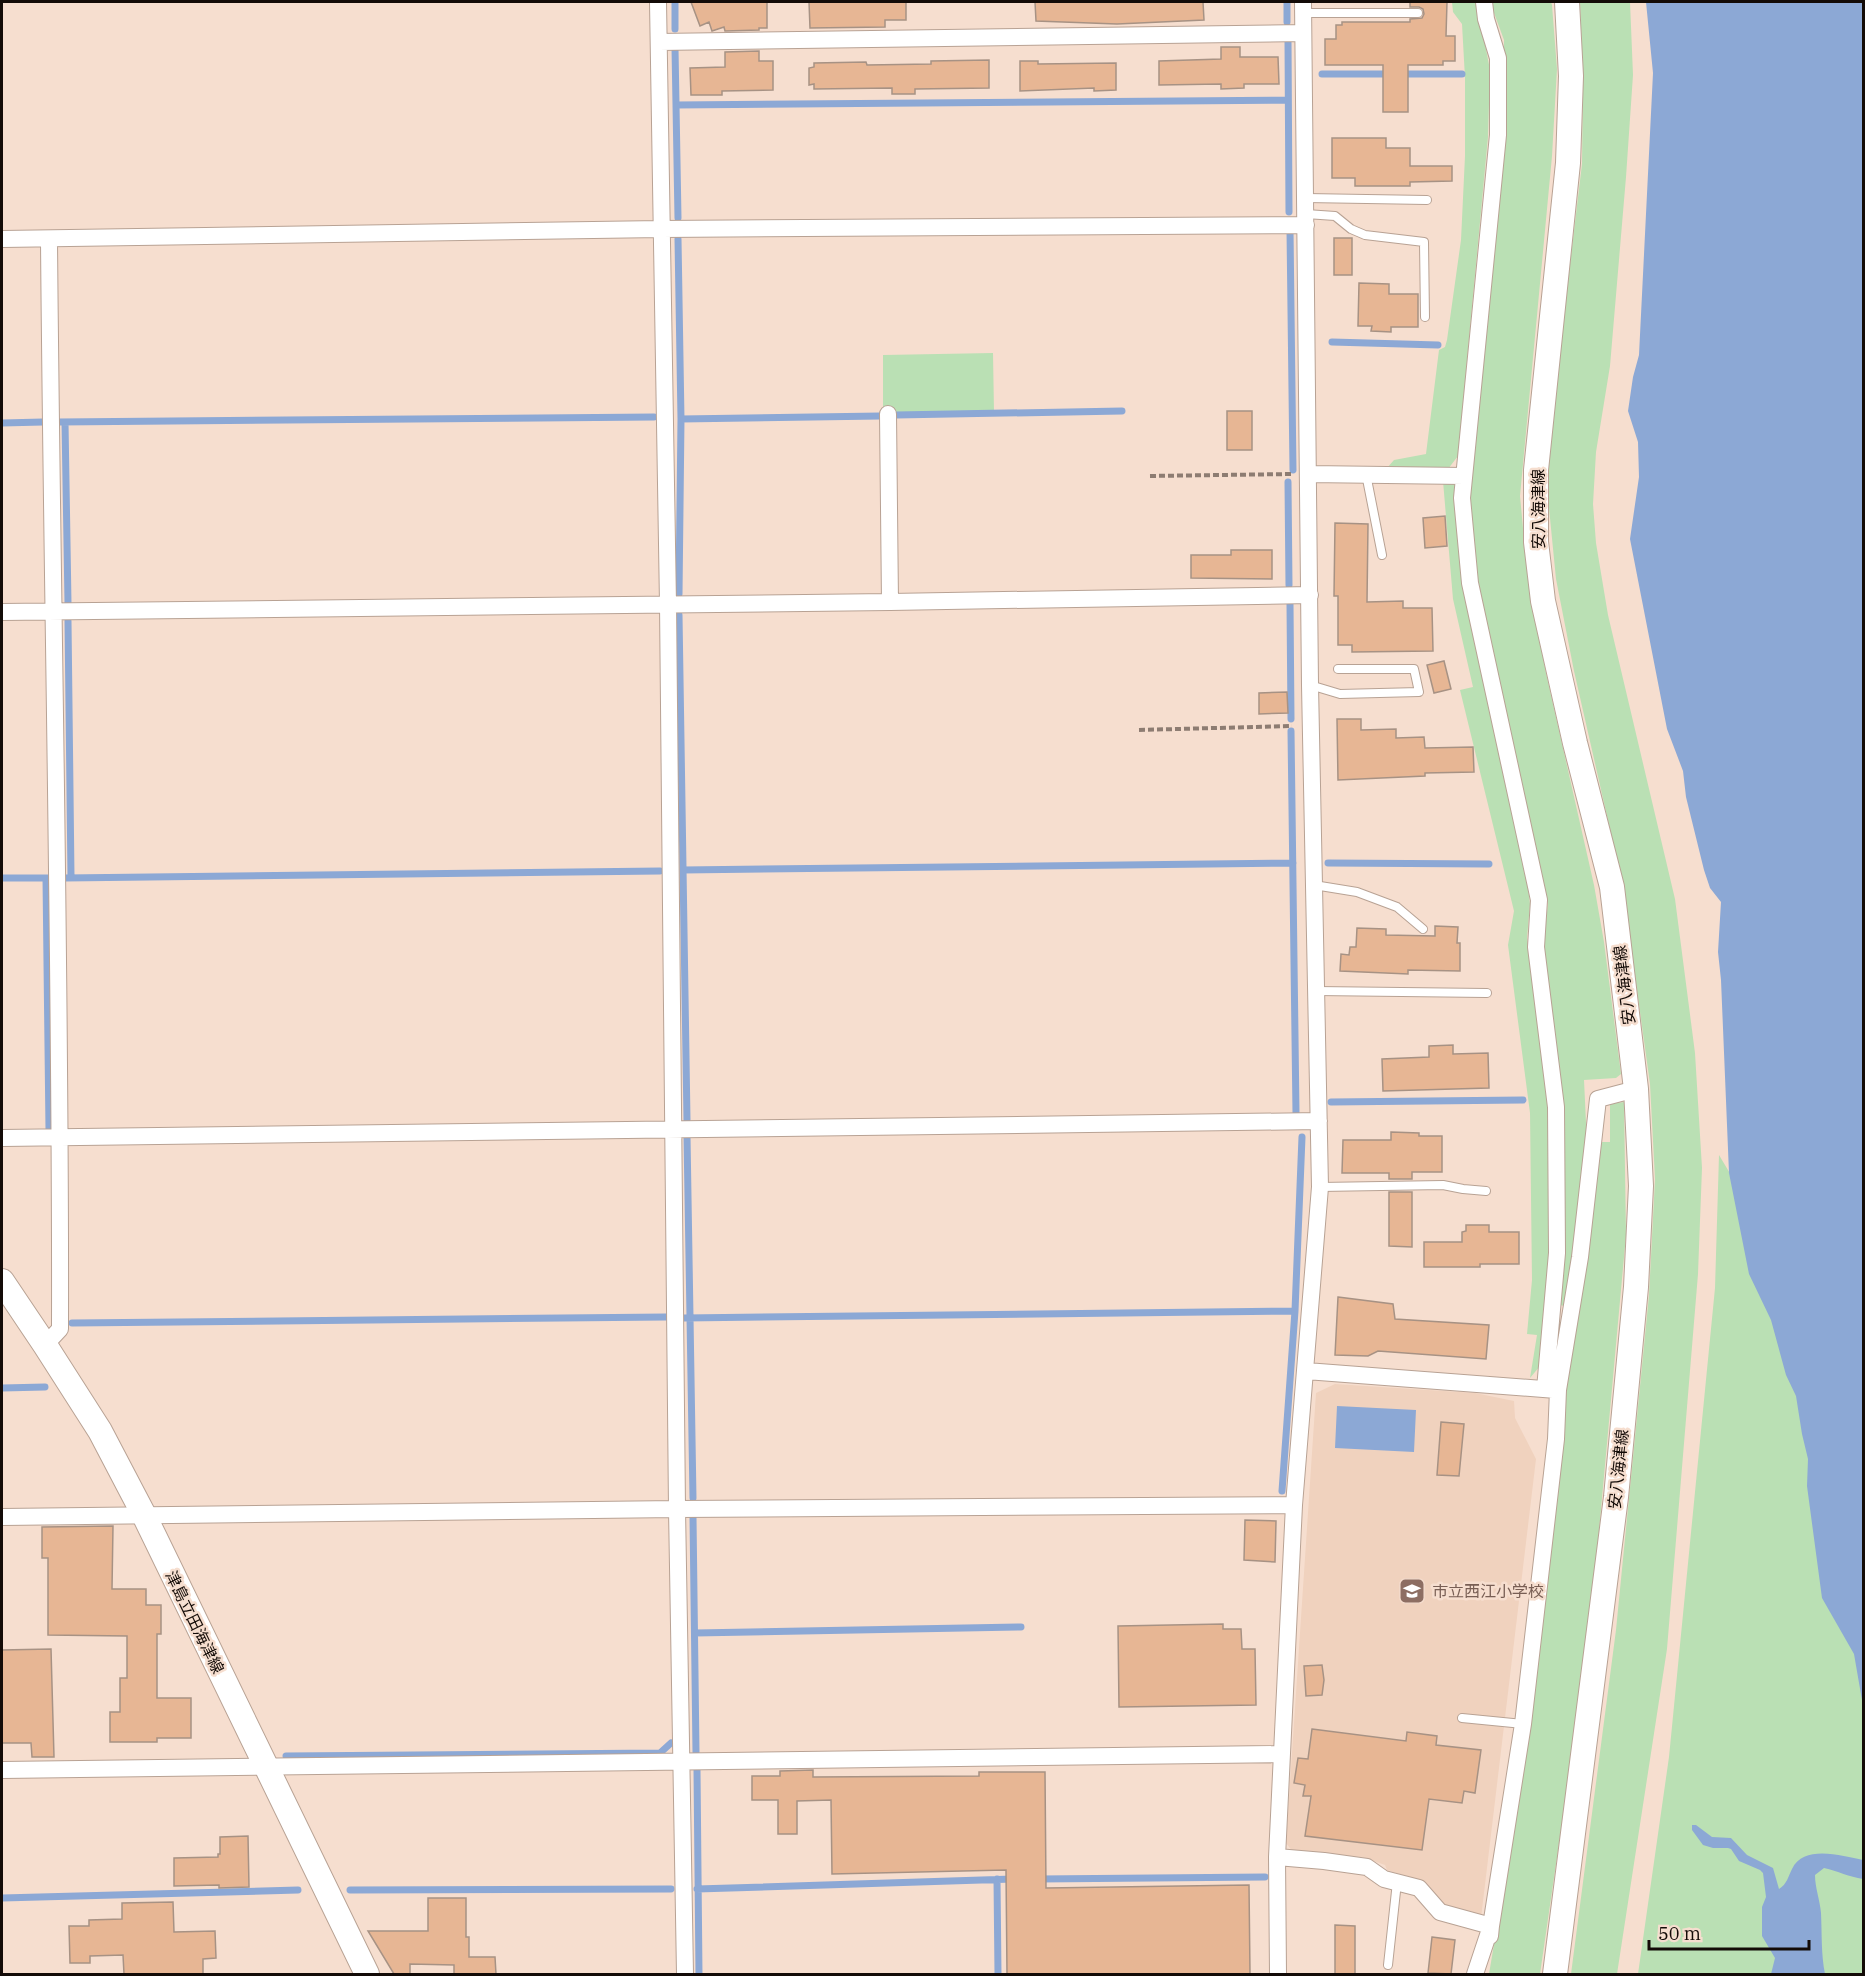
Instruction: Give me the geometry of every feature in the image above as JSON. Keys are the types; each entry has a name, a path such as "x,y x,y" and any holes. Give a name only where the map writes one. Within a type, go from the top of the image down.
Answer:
{"main road":[{"name":"安八海津線","path":"1555,1974 1616,1497 1635,1299 1641,1186 1636,1089 1612,887 1575,743 1545,611 1536,542 1536,470 1568,163 1571,76 1566,2"},
{"name":"津島立田海津線","path":"2,1281 100,1431 144,1515 367,1974"}],"street":[{"path":"658,2 685,1974"},
{"path":"1483,1974 1523,1724 1556,1439 1551,1389 1557,1252 1556,1107 1536,947 1539,900 1470,583 1462,498 1498,135 1498,58 1486,19 1484,2"},
{"path":"1278,1974 1276,1857 1294,1504 1320,1187 1310,685 1303,7"},
{"path":"659,42 1303,33"},
{"path":"2,239 661,229 1306,212"},
{"path":"45,1345 60,1329 61,1137 52,611 49,240"},
{"path":"888,414 890,602"},
{"path":"1309,474 1464,476"},
{"path":"2,612 1310,595"},
{"path":"1551,1389 1580,1257 1598,1099 1636,1089"},
{"path":"2,1138 1319,1121"},
{"path":"1306,1371 1551,1389"},
{"path":"2,1517 1294,1504"},
{"path":"2,1770 1282,1754"},
{"path":"1276,1857 1367,1867 1384,1879 1419,1888 1440,1912 1491,1926"},
{"path":"1474,1974 1491,1926"}],"lane":[{"path":"1303,7 1418,13"},
{"path":"1306,212 1426,200"},
{"path":"1306,212 1335,216 1351,229 1365,235 1424,242 1425,317"},
{"path":"1366,474 1382,555"},
{"path":"1310,685 1340,694 1419,692 1414,669 1338,669"},
{"path":"1314,885 1358,892 1397,907 1423,929"},
{"path":"1316,991 1486,993"},
{"path":"1320,1187 1443,1185 1486,1191"},
{"path":"1462,1718 1523,1724"},
{"path":"1388,1965 1397,1882"}],"path":[{"path":"1150,476 1309,474"},
{"path":"1139,730 1311,726"}],"shaded area":[{"name":"市立西江小学校","path":"1335,1384 1475,1393 1514,1401 1515,1418 1536,1459 1481,1918 1443,1906 1419,1880 1387,1870 1385,1865 1362,1857 1293,1852 1286,1843 1316,1393"}],"green space":[{"path":"1452,2 1477,2 1490,70 1488,137 1458,456 1448,469 1387,468 1394,460 1426,454 1439,350 1445,347 1447,340 1461,240 1465,156 1465,78 1462,24 1453,12"},
{"path":"1490,2 1551,2 1552,5 1557,69 1552,156 1520,496 1527,571 1546,673 1594,885 1604,942 1621,1074 1616,1078 1584,1080 1587,1144 1575,1247 1564,1306 1560,1305 1543,947 1548,904 1476,587 1469,508 1502,137 1504,40"},
{"path":"1580,2 1630,2 1633,75 1626,177 1610,366 1596,452 1593,504 1596,543 1608,615 1675,899 1695,1053 1702,1168 1698,1274 1667,1649 1617,1974 1571,1974 1616,1630 1649,1295 1655,1179 1650,1084 1622,882 1574,671 1556,579 1549,508 1548,448 1582,164 1583,80"},
{"path":"993,353 994,412 883,413 883,355"},
{"path":"1443,481 1456,484 1525,863 1530,904 1527,938 1550,1106 1551,1251 1540,1366 1530,1378 1537,1335 1527,1334 1532,1280 1530,1113 1508,945 1514,911 1460,690 1473,687 1453,599"},
{"path":"1624,1102 1626,1235 1590,1630 1540,1974 1489,1974 1530,1730 1563,1388 1598,1142 1610,1142 1610,1104"},
{"path":"1719,1155 1762,1227 1863,1354 1863,1974 1638,1974 1669,1757 1715,1288"}],"water":[{"path":"1646,2 1863,2 1863,1706 1854,1654 1822,1598 1807,1486 1808,1459 1796,1396 1786,1375 1771,1320 1749,1274 1729,1173 1718,952 1721,902 1710,888 1704,870 1686,797 1683,771 1667,729 1630,539 1639,477 1638,442 1628,411 1639,355 1653,73"},
{"path":"1337,1406 1416,1410 1414,1452 1335,1448"},
{"path":"1692,1825 1696,1825 1712,1837 1731,1838 1747,1855 1773,1868 1779,1889 1786,1883 1798,1861 1805,1856 1834,1854 1863,1860 1863,1879 1824,1868 1815,1875 1821,1913 1825,1974 1771,1974 1775,1958 1762,1936 1762,1907 1766,1897 1763,1873 1739,1861 1731,1849 1703,1845 1692,1830"}],"building":[{"path":"691,2 767,2 767,28 725,31 724,27 712,31 709,22 700,26"},
{"path":"809,2 906,2 906,20 885,20 885,27 810,28"},
{"path":"1035,2 1203,2 1204,20 1117,24 1036,21"},
{"path":"1410,2 1447,2 1446,36 1455,36 1455,61 1443,61 1443,65 1408,65 1408,112 1383,112 1383,65 1325,65 1325,39 1336,39 1336,25 1342,25 1342,22 1410,22 1410,19 1422,18 1423,9 1410,7"},
{"path":"1221,47 1240,47 1240,57 1278,57 1279,84 1244,84 1244,88 1221,89 1221,84 1159,85 1159,61 1221,59"},
{"path":"759,51 759,61 773,61 773,90 722,91 722,95 691,95 690,68 725,67 725,52"},
{"path":"989,60 989,88 915,89 915,94 892,94 892,88 814,89 814,84 809,85 809,68 814,67 814,63 931,64 931,61"},
{"path":"1020,61 1038,61 1038,64 1116,63 1116,90 1094,91 1094,88 1020,91"},
{"path":"1332,138 1386,138 1386,148 1410,148 1410,166 1452,166 1452,181 1410,182 1410,186 1355,186 1355,178 1332,178"},
{"path":"1334,238 1352,238 1352,275 1334,275"},
{"path":"1359,283 1389,284 1389,294 1418,294 1418,327 1391,327 1391,332 1371,331 1372,326 1358,326"},
{"path":"1227,411 1252,411 1252,450 1227,450"},
{"path":"1445,516 1447,546 1425,548 1423,518"},
{"path":"1335,523 1368,524 1367,602 1403,601 1403,608 1432,608 1433,651 1352,652 1352,645 1338,645 1338,596 1334,596"},
{"path":"1231,550 1272,550 1272,579 1191,578 1191,555 1231,555"},
{"path":"1444,661 1451,689 1434,693 1427,665"},
{"path":"1287,692 1288,713 1259,714 1259,693"},
{"path":"1337,719 1361,719 1361,730 1396,729 1396,738 1424,737 1425,748 1473,747 1474,772 1425,773 1425,776 1338,780"},
{"path":"1435,926 1458,927 1460,971 1408,970 1408,974 1340,971 1341,954 1349,955 1350,947 1356,947 1357,928 1386,929 1386,935 1435,936"},
{"path":"1453,1045 1453,1054 1488,1053 1489,1088 1383,1091 1382,1059 1429,1057 1429,1046"},
{"path":"1391,1132 1442,1136 1442,1172 1412,1172 1412,1179 1389,1179 1389,1173 1342,1173 1343,1140 1391,1140"},
{"path":"1389,1192 1412,1192 1412,1247 1389,1246"},
{"path":"1466,1225 1489,1225 1489,1232 1519,1232 1519,1264 1424,1267 1424,1242 1462,1242 1462,1232 1466,1231"},
{"path":"1338,1297 1393,1304 1395,1319 1489,1325 1486,1359 1378,1351 1368,1356 1335,1355"},
{"path":"1441,1422 1464,1424 1459,1476 1437,1475"},
{"path":"1245,1520 1276,1521 1275,1562 1244,1560"},
{"path":"113,1526 112,1589 146,1589 146,1605 161,1605 161,1634 157,1634 157,1698 191,1698 191,1738 157,1738 157,1742 110,1742 110,1712 120,1712 120,1678 127,1678 127,1636 48,1635 48,1558 42,1558 42,1527"},
{"path":"1223,1624 1223,1629 1241,1629 1242,1649 1255,1649 1256,1705 1119,1707 1118,1626"},
{"path":"51,1649 54,1757 32,1757 31,1743 2,1743 2,1650"},
{"path":"1322,1665 1324,1680 1322,1695 1306,1696 1304,1666"},
{"path":"1312,1729 1406,1741 1407,1732 1437,1736 1436,1745 1481,1750 1475,1793 1464,1791 1462,1803 1429,1799 1422,1850 1305,1836 1311,1796 1303,1796 1305,1785 1294,1783 1298,1758 1308,1759"},
{"path":"813,1770 813,1777 979,1776 979,1772 1045,1772 1046,1888 1249,1885 1250,1974 1007,1974 1006,1870 832,1874 831,1800 797,1801 797,1834 778,1834 778,1800 752,1800 752,1776 780,1776 780,1771"},
{"path":"248,1836 249,1887 174,1886 174,1858 218,1857 220,1837"},
{"path":"428,1898 466,1898 466,1937 469,1937 469,1957 495,1957 496,1974 454,1974 454,1965 410,1964 410,1974 394,1974 368,1931 428,1931"},
{"path":"173,1902 174,1932 215,1931 216,1958 203,1959 203,1974 124,1974 123,1955 90,1956 90,1963 70,1963 69,1926 89,1926 89,1920 122,1919 122,1903"},
{"path":"1335,1925 1355,1926 1355,1974 1335,1974"},
{"path":"1432,1937 1455,1940 1451,1974 1428,1973"}],"waterway":[{"path":"675,2 675,29"},
{"path":"1287,2 1287,22"},
{"path":"1288,41 1289,212"},
{"path":"675,48 678,218"},
{"path":"1322,74 1462,74"},
{"path":"676,105 1288,100"},
{"path":"1290,230 1293,470"},
{"path":"678,239 681,419 679,594"},
{"path":"1332,342 1438,345"},
{"path":"896,415 1122,411"},
{"path":"681,419 880,416"},
{"path":"59,422 654,417"},
{"path":"2,423 43,422"},
{"path":"65,422 68,603"},
{"path":"1288,482 1289,585"},
{"path":"1290,604 1291,719"},
{"path":"679,615 687,1120"},
{"path":"68,621 71,877"},
{"path":"1291,731 1296,1113"},
{"path":"683,870 1293,863"},
{"path":"1328,863 1489,864"},
{"path":"65,878 660,871"},
{"path":"2,878 48,878"},
{"path":"46,878 49,1130"},
{"path":"1331,1102 1523,1100"},
{"path":"687,1136 693,1498"},
{"path":"1282,1491 1295,1311 1302,1137"},
{"path":"684,1318 1295,1311"},
{"path":"72,1323 666,1317"},
{"path":"2,1388 45,1387"},
{"path":"693,1517 696,1752"},
{"path":"695,1633 1021,1627"},
{"path":"286,1756 660,1753 671,1743"},
{"path":"697,1770 699,1974"},
{"path":"1039,1879 1265,1877"},
{"path":"997,1879 998,1974"},
{"path":"697,1889 1013,1879"},
{"path":"350,1890 671,1889"},
{"path":"2,1898 298,1890"}],"place":[{"name":"市立西江小学校","path":"1412,1591"}]}
